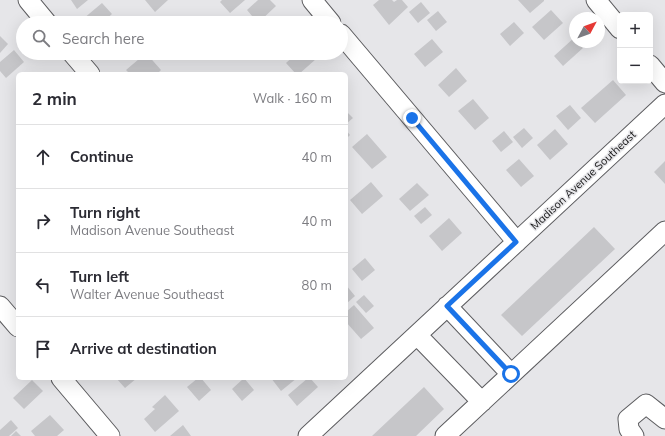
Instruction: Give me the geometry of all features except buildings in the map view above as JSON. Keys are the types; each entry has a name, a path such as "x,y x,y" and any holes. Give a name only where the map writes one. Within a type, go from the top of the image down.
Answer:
{"street":[{"path":"28,0 41,16"},
{"path":"312,0 325,16"},
{"path":"596,0 617,25"},
{"path":"348,42 516,242"},
{"path":"78,60 88,72"},
{"path":"653,69 665,83"},
{"name":"Madison Avenue Southeast","path":"308,436 351,384 417,335 665,104"},
{"path":"445,436 665,230"},
{"path":"0,306 16,325"},
{"path":"447,306 511,374"},
{"path":"417,335 482,402"},
{"path":"63,380 110,436"},
{"path":"634,436 629,429 628,419 646,404 665,419"}],"route":[{"path":"412,118 516,242 447,306 511,374"}]}
